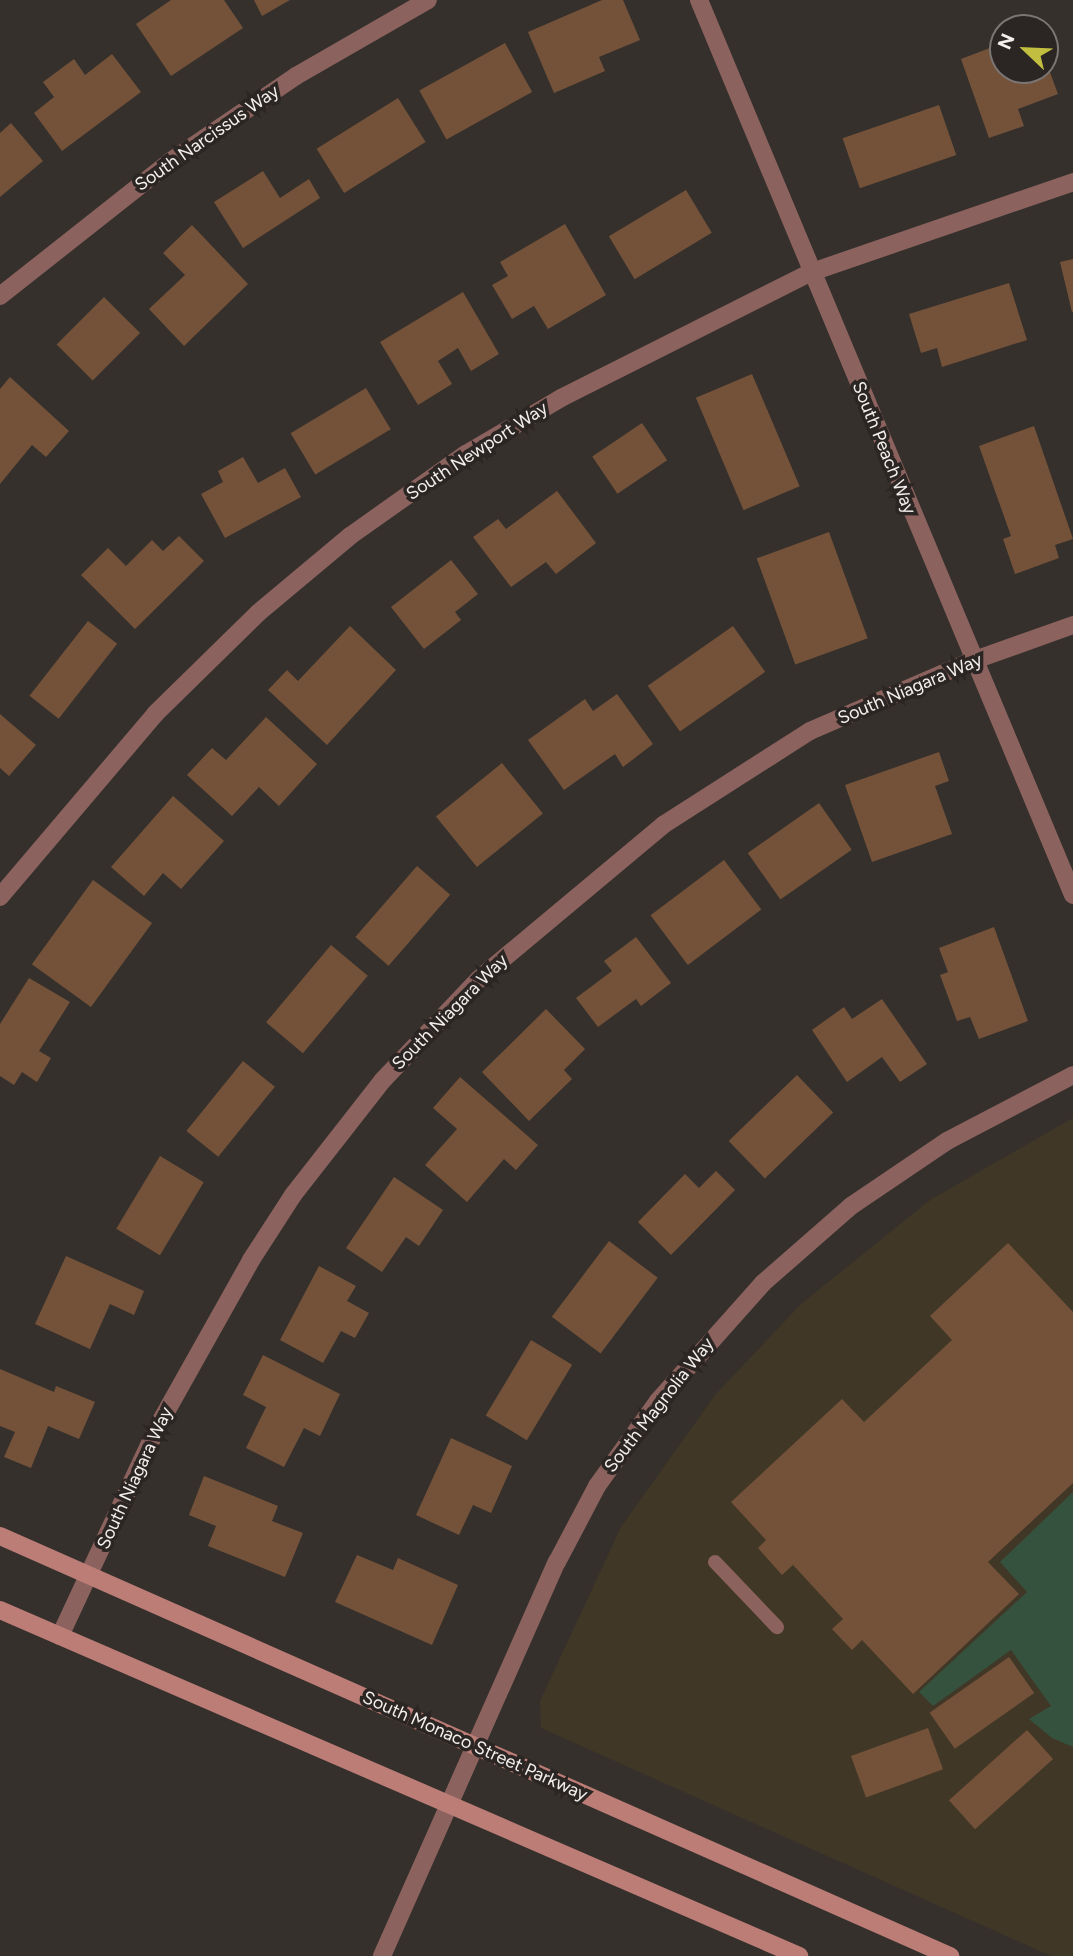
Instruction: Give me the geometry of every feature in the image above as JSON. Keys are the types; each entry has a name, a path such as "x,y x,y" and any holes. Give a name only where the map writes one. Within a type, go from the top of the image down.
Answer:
{"main road":[{"name":"South Monaco Street Parkway","path":"0,1536 90,1573 950,1956"},
{"path":"0,1610 449,1807 799,1956"}],"street":[{"name":"South Narcissus Way","path":"0,296 171,161 296,76 428,0"},
{"name":"South Peach Way","path":"699,0 972,661 1073,895"},
{"name":"South Newport Way","path":"0,897 155,714 258,613 350,536 466,454 561,398 812,272 1073,182"},
{"name":"South Niagara Way","path":"60,1636 191,1361 293,1195 383,1080 479,979 663,825 810,732 972,661 1073,625"},
{"name":"South Magnolia Way","path":"382,1956 557,1562 597,1486 643,1420 717,1330 796,1250 851,1206 947,1141 1073,1075"}],"lane":[{"path":"715,1562 777,1627"}],"shaded area":[{"path":"1073,1118 1073,1956 1051,1956 541,1728 540,1701 621,1527 715,1395 801,1304 930,1200"}],"green space":[{"path":"1073,1492 1073,1747 1052,1738 1029,1719 1051,1706 1011,1650 933,1706 919,1692 1027,1592 1000,1562"}],"building":[{"path":"171,0 224,0 243,28 171,76 136,24"},
{"path":"254,0 290,0 262,16"},
{"path":"602,0 623,0 640,40 599,57 605,71 554,93 528,32"},
{"path":"505,43 532,92 446,139 419,91"},
{"path":"989,48 989,84 1054,84 1058,94 1018,109 1024,126 989,138 961,59"},
{"path":"112,54 141,92 62,151 34,113 54,97 43,82 74,59 85,75"},
{"path":"398,98 426,142 344,193 317,149"},
{"path":"939,105 956,155 860,188 843,138"},
{"path":"11,123 43,161 0,197 0,133"},
{"path":"263,171 280,198 309,179 320,198 243,248 214,202"},
{"path":"686,190 712,233 635,279 609,236"},
{"path":"565,224 606,295 548,329 534,306 512,319 492,285 508,276 500,262"},
{"path":"192,225 248,284 184,346 149,309 185,275 163,253"},
{"path":"1073,259 1073,312 1072,312 1060,262"},
{"path":"1009,283 1027,340 942,367 937,348 921,353 909,314"},
{"path":"463,292 499,354 471,371 458,348 438,361 452,384 418,405 380,342"},
{"path":"104,297 140,333 93,380 57,344"},
{"path":"752,374 800,486 744,510 696,398"},
{"path":"10,377 69,431 46,457 32,445 0,484 0,389"},
{"path":"366,388 391,429 315,474 291,433"},
{"path":"642,423 667,460 617,494 592,457"},
{"path":"1034,426 1073,539 1055,545 1059,558 1015,574 1003,539 1011,536 979,446"},
{"path":"243,457 258,483 285,468 301,497 225,538 201,494 223,482 218,471"},
{"path":"557,491 596,543 556,574 546,562 511,587 473,537 498,519 506,529"},
{"path":"829,532 868,638 795,665 757,558"},
{"path":"179,536 204,561 135,629 81,575 108,548 126,566 152,540 163,551"},
{"path":"451,560 478,594 455,612 461,620 424,649 391,607"},
{"path":"88,621 117,644 59,719 30,696"},
{"path":"350,626 396,670 327,745 268,690 287,670 298,681"},
{"path":"733,626 765,672 680,732 648,686"},
{"path":"617,694 653,744 623,767 615,754 564,790 528,740 585,699 593,711"},
{"path":"0,714 36,745 9,776 0,768"},
{"path":"266,717 317,764 279,806 259,787 232,816 187,775 212,748 226,760"},
{"path":"939,752 949,781 935,786 952,834 872,862 845,785"},
{"path":"502,763 543,814 477,867 436,816"},
{"path":"173,796 224,841 181,889 163,873 144,896 111,867"},
{"path":"819,803 852,850 780,900 748,853"},
{"path":"724,860 761,910 688,965 651,915"},
{"path":"417,866 450,895 389,966 355,937"},
{"path":"93,880 152,923 91,1007 32,964"},
{"path":"994,927 1028,1021 979,1039 970,1017 957,1021 940,975 948,972 939,948"},
{"path":"636,937 671,983 641,1006 636,999 598,1027 576,998 612,971 604,961"},
{"path":"331,945 368,976 303,1053 266,1022"},
{"path":"29,978 70,1002 39,1051 51,1058 37,1082 22,1072 14,1085 0,1076 0,1024"},
{"path":"882,999 927,1064 900,1082 882,1057 847,1082 812,1030 844,1007 852,1019"},
{"path":"546,1009 585,1049 564,1070 572,1079 529,1121 482,1072"},
{"path":"243,1061 275,1087 218,1157 186,1131"},
{"path":"797,1075 833,1112 765,1178 729,1141"},
{"path":"460,1077 538,1145 516,1170 504,1159 467,1202 425,1165 457,1129 433,1108"},
{"path":"160,1156 204,1182 160,1255 116,1229"},
{"path":"716,1171 735,1190 671,1255 638,1222 685,1174 699,1188"},
{"path":"394,1177 443,1210 419,1246 406,1237 382,1272 346,1248"},
{"path":"609,1241 658,1278 601,1354 552,1317"},
{"path":"1008,1243 1073,1312 1073,1483 988,1562 1019,1594 913,1694 862,1640 852,1650 832,1629 843,1619 793,1565 782,1575 758,1548 766,1540 731,1502 842,1399 864,1422 952,1340 930,1316"},
{"path":"66,1256 144,1291 134,1315 110,1304 90,1349 35,1324"},
{"path":"319,1266 356,1286 347,1301 369,1313 355,1338 341,1331 323,1363 280,1340"},
{"path":"531,1340 572,1365 527,1440 486,1415"},
{"path":"263,1355 340,1394 320,1436 304,1428 284,1467 246,1448 266,1407 243,1395"},
{"path":"0,1369 54,1392 56,1386 95,1402 79,1439 48,1426 31,1468 4,1457 15,1432 0,1426"},
{"path":"451,1438 512,1466 491,1513 473,1505 459,1535 416,1515"},
{"path":"204,1476 278,1506 272,1521 303,1533 285,1577 208,1546 216,1526 189,1515"},
{"path":"357,1555 393,1570 398,1558 458,1585 432,1645 335,1602"},
{"path":"1009,1657 1034,1693 955,1749 930,1713"},
{"path":"928,1728 943,1769 866,1797 851,1756"},
{"path":"1027,1730 1053,1759 975,1829 949,1800"}]}
